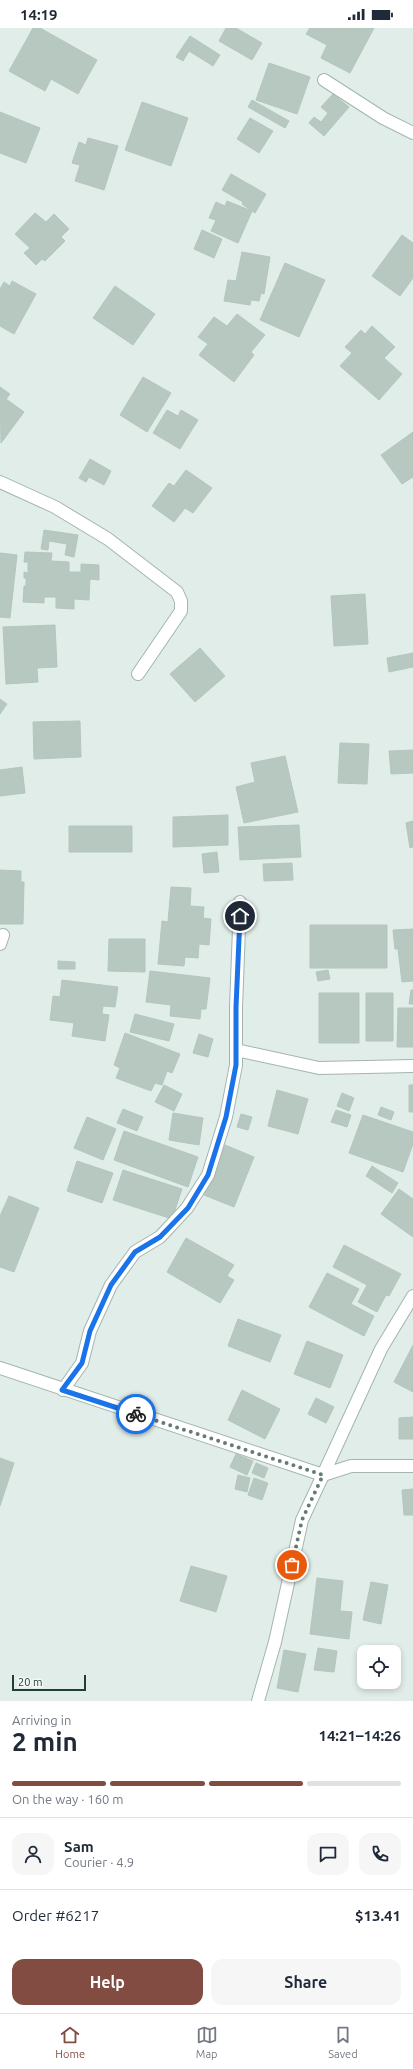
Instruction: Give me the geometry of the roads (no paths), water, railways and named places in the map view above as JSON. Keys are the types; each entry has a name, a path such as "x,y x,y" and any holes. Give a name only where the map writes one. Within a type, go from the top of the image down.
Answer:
{"street":[{"path":"324,80 383,118 413,133"},
{"path":"0,482 55,506 101,535 177,592 181,601 181,611 138,674"},
{"path":"62,1390 82,1363 90,1331 111,1285 135,1252 160,1237 188,1208 208,1175 226,1117 236,1065 240,902"},
{"path":"236,1050 319,1068 413,1066"},
{"path":"258,1701 275,1642 302,1520 382,1349 413,1296"},
{"path":"0,1368 62,1390 323,1475 351,1466 413,1466"}]}
